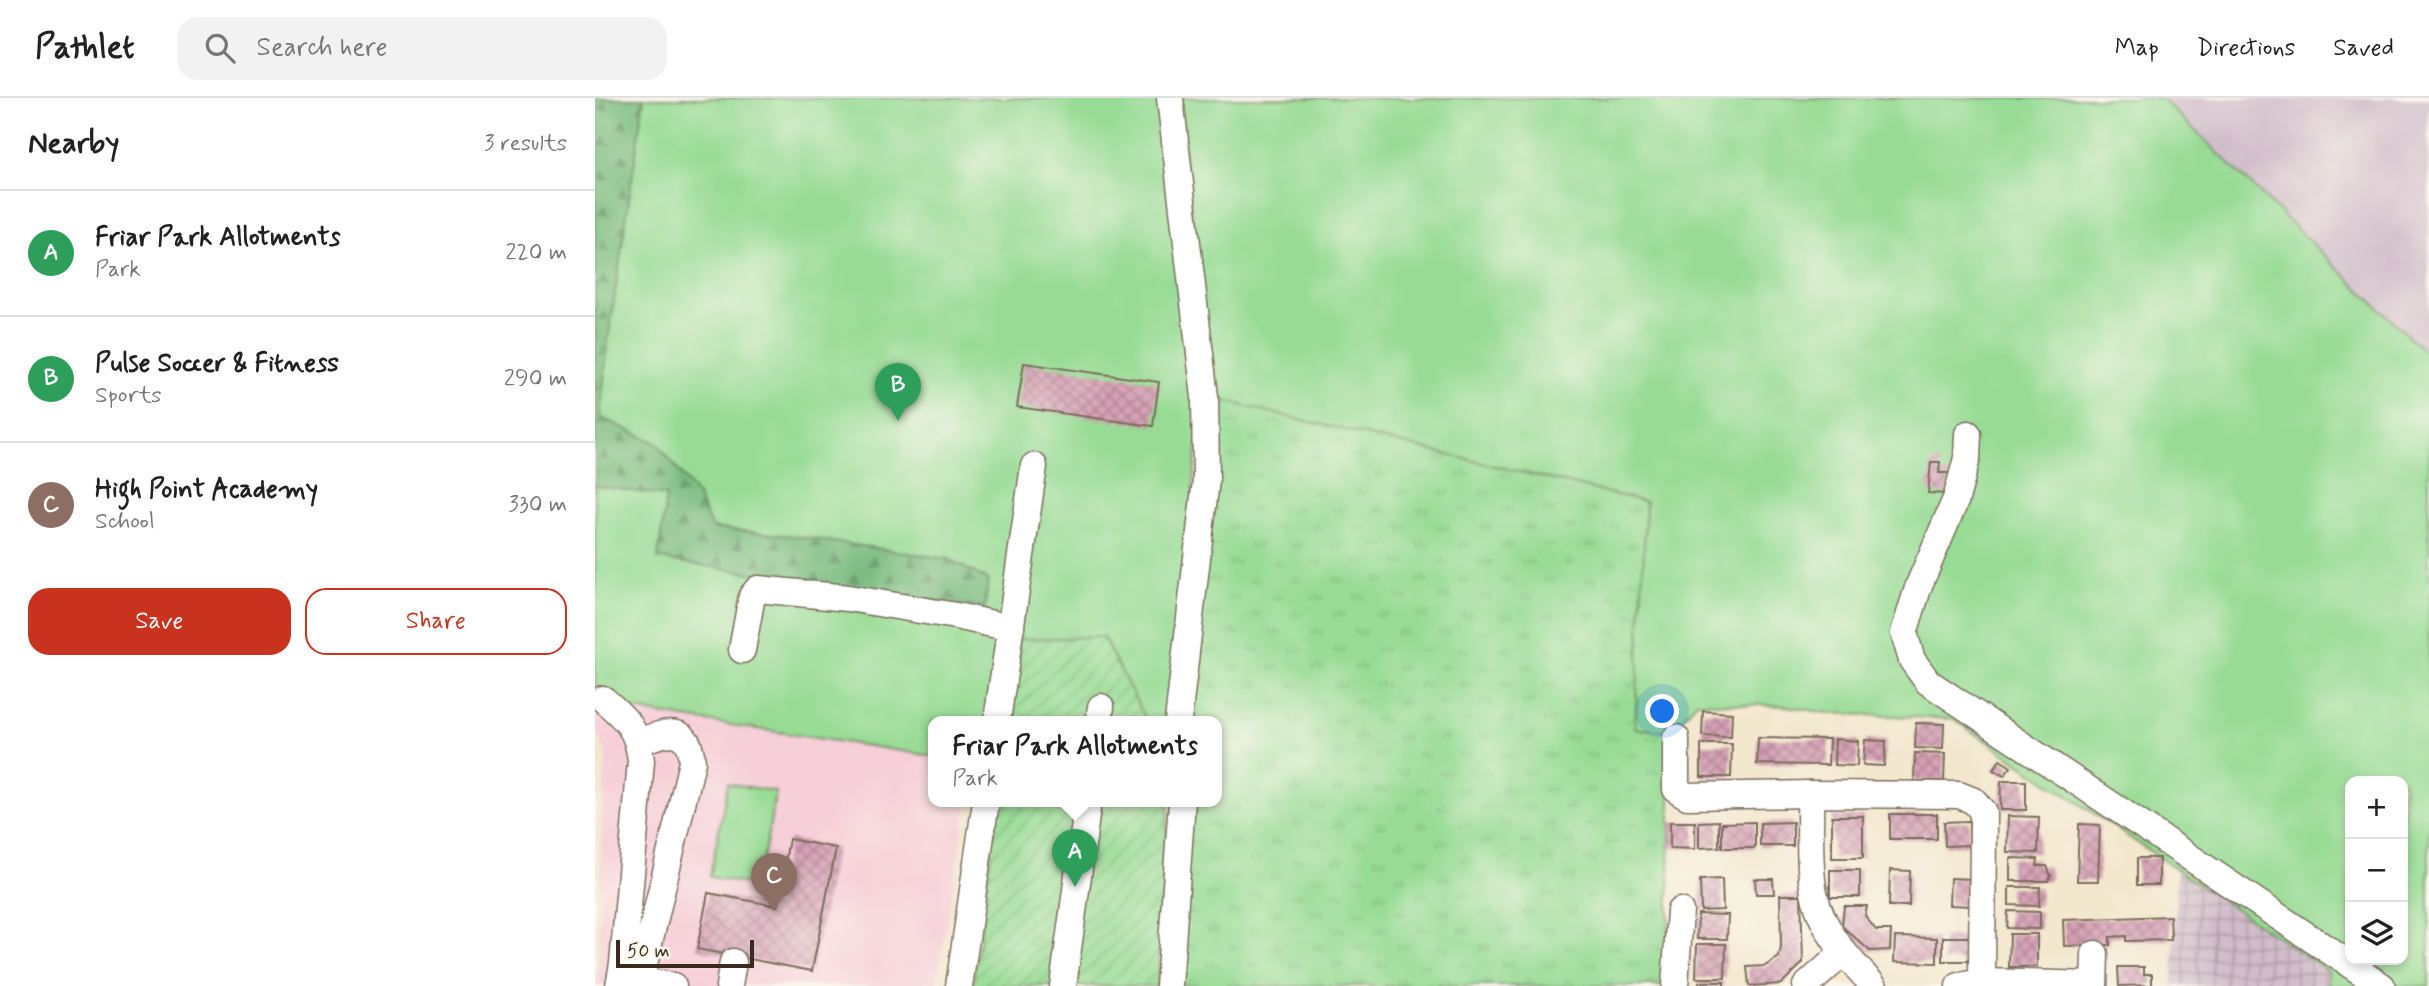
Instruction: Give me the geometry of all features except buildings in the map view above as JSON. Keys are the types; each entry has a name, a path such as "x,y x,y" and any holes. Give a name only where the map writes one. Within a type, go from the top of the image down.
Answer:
{"street":[{"path":"1170,98 1205,397 1206,480 1179,716"},
{"path":"1968,434 1966,458 1956,499 1919,584 1905,633 1912,660 1928,682 2382,986"},
{"path":"998,716 1034,466"},
{"path":"742,650 751,596 758,589 768,588 956,615 1011,628"},
{"path":"603,699 631,726 639,742 641,761 627,981"},
{"path":"627,981 692,762 691,747 687,739 678,735 665,733 639,742"},
{"path":"1676,738 1676,789 1688,796 1810,793 1959,795 1974,801 1983,812 1984,820 1970,984 2094,986 2095,954"},
{"path":"1810,793 1813,880 1817,906 1843,953 1874,986"},
{"path":"960,986 985,807"},
{"path":"1063,986 1087,807"},
{"path":"1168,986 1182,807"},
{"path":"1675,986 1680,911"},
{"path":"1806,986 1843,953"},
{"path":"627,981 673,986"}],"shaded area":[{"path":"2161,98 2429,98 2429,356"},
{"path":"595,704 928,755 928,807 967,807 936,986 598,986 601,837 606,753 595,726"},
{"path":"2177,871 2328,971 2328,986 2173,986"}],"green space":[{"path":"595,98 1165,98 1201,400 1173,716 1144,716 1102,637 1015,716 928,716 928,755 595,704"},
{"path":"595,98 644,98 609,334 600,417 657,443 697,495 712,528 794,536 949,559 988,580 985,608 658,559 666,496 595,486"},
{"path":"1179,98 2161,98 2429,356 2429,986 2328,986 2328,971 1953,719 1827,713 1786,706 1697,702 1671,731 1635,729 1646,502 1210,398"},
{"path":"1210,398 1646,502 1635,729 1671,731 1668,986 1179,984 1187,807 1222,807 1222,716 1185,716"},
{"path":"1103,637 1144,716 1010,716 1020,639"},
{"path":"728,783 776,792 758,886 710,877"},
{"path":"997,807 1169,807 1157,986 973,986"}],"place":[{"name":"Pulse Soccer & Fitness","path":"898,421"},
{"name":"Friar Park Allotments","path":"1075,887"},
{"name":"High Point Academy","path":"774,911"}]}
